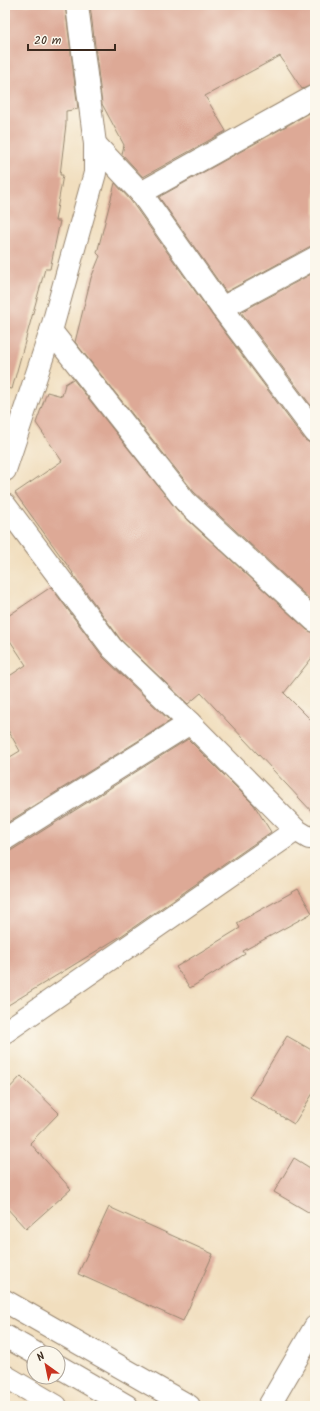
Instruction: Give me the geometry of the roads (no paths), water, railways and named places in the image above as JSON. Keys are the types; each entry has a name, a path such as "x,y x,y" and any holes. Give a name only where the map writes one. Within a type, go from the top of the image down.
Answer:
{"street":[{"path":"5,470 51,331 95,173 94,144 77,5"},
{"path":"142,193 315,96"},
{"path":"94,144 142,193 222,308 314,428"},
{"path":"222,308 315,258"},
{"path":"51,331 185,501 315,621"},
{"path":"5,504 112,648 305,834 5,1032"},
{"path":"5,839 190,723"},
{"path":"5,1301 188,1406"},
{"path":"270,1406 315,1327"},
{"path":"5,1336 26,1348"},
{"path":"66,1371 127,1406"},
{"path":"5,1376 56,1406"}]}
